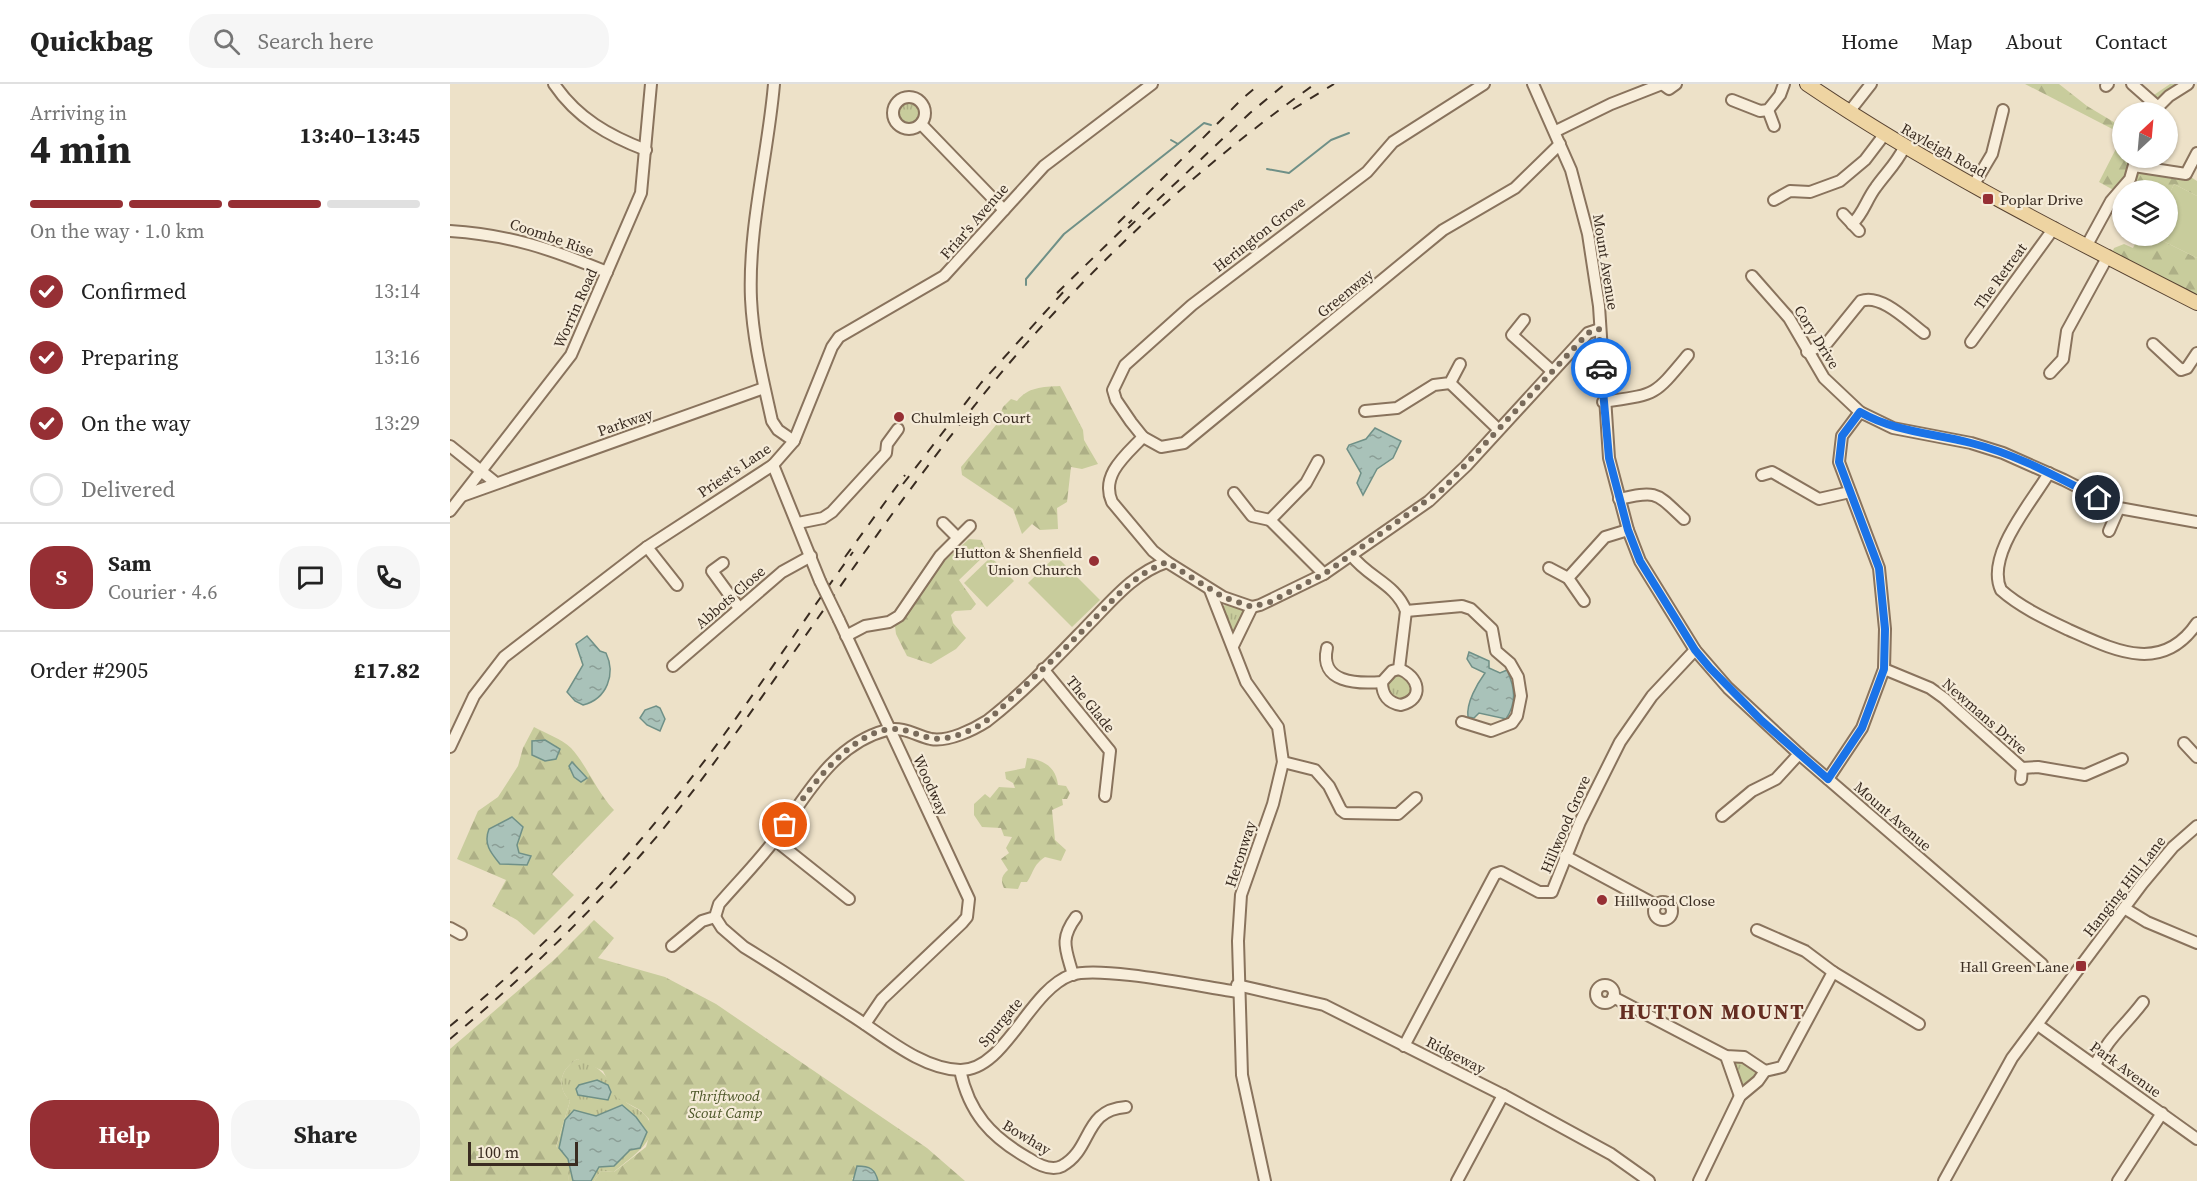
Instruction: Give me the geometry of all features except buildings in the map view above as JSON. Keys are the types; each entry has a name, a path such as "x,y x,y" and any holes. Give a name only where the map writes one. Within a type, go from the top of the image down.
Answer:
{"main road":[{"name":"Rayleigh Road","path":"1807,84 1904,148 2197,303"}],"street":[{"path":"554,84 582,116 605,132 646,150"},
{"name":"Worrin Road","path":"450,511 571,355 641,193 651,84"},
{"name":"Priest's Lane","path":"450,747 474,696 504,657 647,547 772,465 794,441 778,430 772,421 755,347 752,279 757,212 774,84"},
{"name":"Friar's Avenue","path":"794,441 832,347 839,337 944,276 955,267 1044,166 1152,84"},
{"name":"Herington Grove","path":"1143,437 1116,400 1113,390 1125,364 1192,305 1367,172 1393,142 1484,84"},
{"name":"Mount Avenue","path":"1533,84 1556,131 1578,192 1588,234 1599,329 1609,458 1628,530 1640,561 1695,650 1728,688 1799,754 2042,964"},
{"path":"1556,131 1611,104 1662,84 1669,89 1676,84"},
{"path":"1732,100 1760,111 1768,110 1780,95 1784,84"},
{"path":"1849,112 1871,84"},
{"path":"2132,84 2149,102"},
{"path":"2164,102 2188,84"},
{"path":"1768,110 1774,126"},
{"path":"1973,186 1988,162 1994,124 2003,110"},
{"path":"921,124 1004,210"},
{"path":"1774,200 1790,191 1810,192 1840,181 1865,160 1884,135"},
{"name":"Greenway","path":"1143,437 1161,447 1184,443 1443,230 1515,188 1560,144"},
{"path":"1843,214 1855,228 1876,187 1894,167 1904,148"},
{"path":"2160,168 2186,174 2197,153"},
{"path":"2087,245 2111,201 2130,178 2133,168"},
{"name":"The Retreat","path":"1971,342 2054,228"},
{"name":"Coombe Rise","path":"450,231 494,234 531,242 607,272"},
{"path":"2050,373 2063,359 2067,331 2071,321 2108,256"},
{"name":"Cory Drive","path":"1752,276 1789,318 1828,382 1860,412 1893,428 1971,443 2049,473 2119,508 2197,522"},
{"path":"1808,352 1827,343 1862,301 1867,299 1879,301 1924,333"},
{"path":"1524,320 1512,335 1552,371"},
{"path":"1143,437 1118,464 1111,476 1109,495 1118,511 1153,551 1167,562 1210,590 1252,607 1270,602 1324,574 1352,556 1384,530 1429,501 1466,466 1588,333 1599,329"},
{"path":"2153,344 2181,370 2187,368 2197,353"},
{"path":"1603,402 1648,396 1659,390 1688,355"},
{"path":"1450,383 1460,364"},
{"path":"1450,383 1498,429"},
{"path":"1365,411 1397,408 1434,385 1450,383"},
{"name":"Parkway","path":"460,497 764,388"},
{"path":"1828,779 1862,728 1884,669 1885,629 1879,568 1839,462 1838,449 1842,436 1860,412"},
{"path":"798,522 823,518 832,512 886,453 887,444 898,429"},
{"path":"450,446 496,483"},
{"path":"1270,520 1306,483 1318,460"},
{"name":"Woodway","path":"772,465 798,522 820,580 969,899 969,909 962,923 882,999 865,1024"},
{"path":"1768,470 1819,499 1850,492"},
{"path":"2049,473 2005,545 1997,577 2001,590 2064,627 2126,653 2140,655 2165,650 2184,639 2197,623"},
{"path":"1234,493 1252,516 1270,520 1324,574"},
{"path":"1619,499 1644,493 1658,495 1684,519"},
{"path":"2113,533 2119,508"},
{"path":"944,523 957,537"},
{"path":"846,636 865,626 889,622 899,616 940,556 970,526"},
{"path":"1568,578 1605,537 1628,530"},
{"path":"647,547 677,585"},
{"path":"1152,568 1153,551"},
{"name":"Abbots Close","path":"673,666 782,572 811,556"},
{"path":"1352,556 1360,567 1396,591 1406,611 1399,669"},
{"path":"960,1070 917,1056 744,946 722,928 715,917 719,904 775,840 829,766 858,743 889,729 913,732 933,739 967,731 986,721 1043,669 1128,585 1152,568 1167,562"},
{"path":"723,563 712,571 739,608"},
{"path":"1549,568 1568,578 1584,601"},
{"name":"Heronway","path":"1210,590 1251,691 1278,727 1283,762 1272,804 1241,895 1238,988 1242,1075 1265,1181"},
{"path":"1406,611 1462,606 1471,609 1487,624 1494,635 1496,651 1510,663 1518,677 1520,706 1512,723 1498,731 1484,730 1462,722"},
{"path":"1233,646 1252,607"},
{"path":"1327,648 1327,666 1336,677 1359,684 1382,682 1392,671 1399,669 1411,675 1417,683 1417,692 1413,700 1401,705 1391,702 1384,695 1382,682"},
{"name":"Hillwood Grove","path":"1404,1046 1495,874 1501,872 1539,892 1548,894 1555,887 1565,856 1620,742 1652,696 1695,650"},
{"name":"The Glade","path":"1043,669 1110,751 1105,796"},
{"name":"Newmans Drive","path":"1884,669 1930,688 1944,698 2022,773 2038,766 2085,775 2122,759"},
{"path":"2181,742 2197,757"},
{"path":"1722,816 1752,791 1776,779 1799,754"},
{"path":"1283,762 1315,770 1329,786 1341,810 1350,814 1398,814 1416,798"},
{"name":"Hanging Hill Lane","path":"1944,1181 2002,1074 2124,908 2173,847 2197,826"},
{"path":"775,840 849,899"},
{"path":"1565,856 1656,905"},
{"path":"2124,908 2147,922 2197,943"},
{"path":"672,946 702,921 715,917"},
{"path":"1073,975 1064,943 1065,931 1076,917"},
{"path":"450,928 461,934"},
{"path":"1757,930 1805,951 1833,972 1918,1024"},
{"name":"Spurgate","path":"960,1070 983,1065 1046,990 1073,975 1086,972 1115,974 1238,988"},
{"path":"1699,1181 1740,1096 1765,1071 1782,1067 1833,972"},
{"name":"Ridgeway","path":"1238,988 1324,1005 1503,1095 1611,1154 1650,1181"},
{"path":"1613,998 1726,1056 1744,1057 1765,1071"},
{"path":"2095,1065 2110,1037 2130,1019 2142,1002"},
{"name":"Park Avenue","path":"2038,1025 2197,1139"},
{"path":"1726,1056 1740,1096"},
{"name":"Bowhay","path":"960,1070 967,1098 986,1129 1011,1149 1048,1167 1059,1168 1070,1161 1097,1118 1104,1111 1126,1107"},
{"path":"1457,1181 1503,1095"},
{"path":"2118,1181 2162,1113"}],"green space":[{"path":"2025,84 2059,84 2087,106 2112,121 2112,129"},
{"path":"2170,84 2188,84 2166,102 2146,102"},
{"path":"909,99 919,103 923,113 919,123 909,127 899,123 895,113 899,103"},
{"path":"2112,157 2112,168 2147,168 2186,174 2197,181 2197,196 2178,186 2178,180 2112,180 2112,189 2099,182"},
{"path":"2178,186 2197,196 2197,258 2173,246 2178,246"},
{"path":"2119,246 2133,248 2134,246 2173,246 2197,258 2197,303 2112,253 2114,248"},
{"path":"1060,386 1083,430 1084,440 1098,464 1082,469 1071,467 1067,502 1057,508 1058,529 1040,530 1032,524 1022,534 1013,509 962,475 961,467 996,425 1003,407 1011,399 1017,401 1021,396 1036,389"},
{"path":"969,539 981,540 987,553 959,580 976,604 971,610 955,611 951,615 953,623 966,638 956,649 931,664 907,656 896,634 895,626 937,568"},
{"path":"1056,556 1100,600 1072,627 1028,583"},
{"path":"991,557 1014,581 987,607 964,583"},
{"path":"1228,603 1248,609 1235,639 1222,607"},
{"path":"1400,674 1411,679 1414,695 1398,703 1387,693 1387,683 1395,675"},
{"path":"534,727 571,748 614,810 552,874 574,895 534,935 517,920 492,906 506,880 457,859 478,811 498,797 518,766 523,748"},
{"path":"1027,758 1044,763 1052,769 1058,785 1066,786 1070,793 1067,799 1062,799 1063,805 1052,810 1055,840 1066,850 1061,861 1045,857 1041,860 1027,882 1021,882 1018,889 1004,888 1002,878 1008,870 1001,859 1009,853 1006,848 1012,837 1004,836 1001,828 982,827 974,815 974,804 985,794 990,798 999,787 1015,788 1013,783 1006,779 1005,772 1025,768"},
{"name":"Thriftwood Scout Camp","path":"594,920 614,938 598,958 665,977 716,1004 927,1148 965,1181 878,1181 852,1178 853,1181 594,1181 601,1171 614,1172 646,1147 650,1133 649,1119 640,1110 616,1097 603,1071 577,1059 567,1068 562,1078 563,1090 570,1101 556,1147 567,1163 569,1181 450,1181 450,1049 555,959"},
{"path":"1735,1057 1756,1069 1754,1079 1747,1086 1739,1084 1733,1061"},
{"path":"577,1059 598,1069 624,1101 644,1114 650,1123 649,1139 636,1154 614,1172 601,1171 594,1181 569,1181 566,1163 556,1148 570,1101 563,1090 562,1078 567,1068"}],"water":[{"path":"1375,428 1401,441 1393,458 1377,469 1363,495 1357,483 1361,473 1347,449 1349,445 1366,439"},
{"path":"587,636 600,651 606,653 610,669 607,685 603,691 591,702 583,705 575,701 567,692 583,665 576,644"},
{"path":"1469,652 1489,661 1489,668 1500,673 1507,670 1514,695 1510,713 1506,719 1479,713 1474,718 1468,717 1470,700 1485,673 1472,667 1467,659"},
{"path":"656,706 660,708 665,719 660,731 647,725 640,718 645,710"},
{"path":"545,740 560,749 556,759 545,761 532,755 532,741"},
{"path":"572,762 587,778 581,782 574,777 569,766"},
{"path":"512,817 523,827 517,845 519,853 531,856 527,865 500,864 487,844 489,829"},
{"path":"597,1080 608,1085 611,1092 608,1100 578,1095 576,1089 579,1085"},
{"path":"622,1105 636,1117 647,1132 640,1148 630,1150 614,1166 599,1167 591,1181 573,1181 568,1159 559,1148 565,1120 574,1110 596,1116"},
{"path":"857,1166 871,1169 878,1181 853,1181"}],"waterway":[{"path":"1171,140 1178,144 1204,123 1211,125"},
{"path":"1267,169 1289,173 1331,140 1349,133"},
{"path":"1026,285 1026,279 1064,234 1178,144"}],"railway":[{"path":"1118,223 1243,98 1260,84"},
{"path":"1128,228 1250,113 1285,84"},
{"path":"450,1039 559,941 659,834 724,749 926,468 1012,360 1091,274 1134,232 1222,154 1315,84"},
{"path":"1293,109 1334,84"},
{"path":"1057,293 1132,220"},
{"path":"903,484 981,383 1066,289"},
{"path":"845,557 905,475"},
{"path":"450,1026 541,945 625,858 723,736 853,552"}],"way so far":[{"path":"785,825 829,766 843,753 866,739 889,729 913,732 933,739 948,738 986,721 1043,669 1128,585 1152,568 1167,562 1223,597 1252,607 1270,602 1324,574 1352,556 1384,530 1429,501 1466,466 1588,333 1599,329 1601,368"}],"place":[{"name":"Poplar Drive","path":"1988,199"},
{"name":"Chulmleigh Court","path":"899,417"},
{"name":"Hutton & Shenfield Union Church","path":"1094,561"},
{"name":"Hillwood Close","path":"1602,900"},
{"name":"Hall Green Lane","path":"2081,966"}],"district":[{"name":"HUTTON MOUNT","path":"1712,1011"}],"route":[{"path":"1601,368 1605,435 1609,458 1628,530 1640,561 1695,650 1710,668 1762,721 1828,779 1862,728 1884,669 1885,629 1879,568 1839,462 1839,442 1860,412 1893,428 1971,443 2004,453 2098,498"}]}
